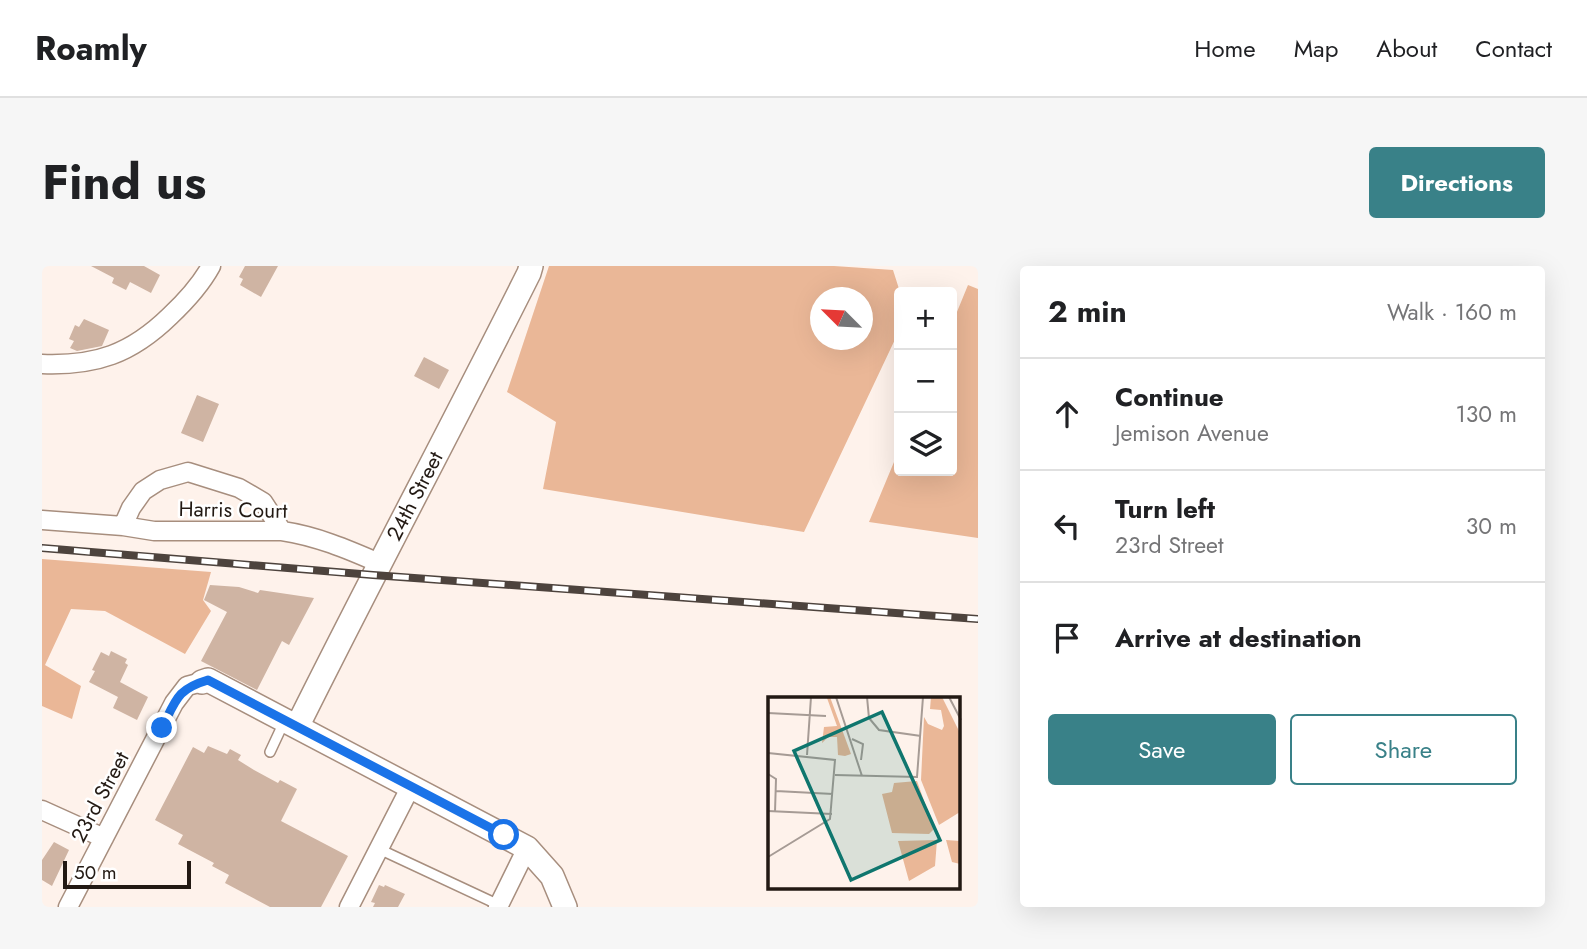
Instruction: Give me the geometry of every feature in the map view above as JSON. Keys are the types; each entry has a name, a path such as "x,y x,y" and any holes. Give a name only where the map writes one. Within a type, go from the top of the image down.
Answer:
{"street":[{"path":"42,364 84,363 104,359 144,339 186,301 211,266"},
{"name":"24th Street","path":"291,722 435,460 531,266"},
{"path":"123,526 143,491 160,480 188,472 239,488 263,502 282,531"},
{"name":"Harris Court","path":"42,520 154,531 282,531 339,545 379,563"},
{"path":"202,682 208,680 291,722 527,848 552,876 565,907"},
{"name":"23rd Street","path":"68,907 174,703 187,686 202,682"},
{"path":"349,907 411,786"},
{"path":"42,810 103,838"},
{"path":"498,906 527,848"}],"lane":[{"path":"270,752 291,722"},
{"path":"379,849 498,906"}],"shaded area":[{"path":"549,266 834,266 893,270 898,287 894,287 894,342 804,532 543,489 556,422 507,392"},
{"path":"968,285 978,289 978,538 869,522 894,462 894,476 957,476 957,312"},
{"path":"42,559 211,572 203,600 211,611 185,654 105,611 71,609 45,665 81,686 72,719 42,706"}],"building":[{"path":"91,266 144,266 160,275 151,293 130,282 126,290 112,283 114,278"},
{"path":"245,266 278,266 261,297 240,285 243,279 239,277"},
{"path":"84,319 109,330 102,346 77,351 70,348 74,341 69,339 75,325 79,327"},
{"path":"424,357 449,370 439,389 414,376"},
{"path":"197,395 219,404 203,442 181,433"},
{"path":"210,585 314,598 289,645 282,641 257,690 201,661 227,612 204,600"},
{"path":"111,651 127,659 125,663 128,665 120,682 148,697 137,720 113,708 118,697 89,682 101,652 109,656"},
{"path":"208,746 227,754 230,749 241,755 238,760 254,770 278,783 280,780 297,789 281,821 348,856 321,907 270,907 225,883 229,875 212,866 214,863 178,844 183,835 155,820 193,747 204,753"},
{"path":"54,842 69,850 52,886 42,880 42,860"},
{"path":"379,885 405,894 398,907 373,907 375,903 371,902"}],"railway":[{"path":"42,548 978,619"}],"route":[{"path":"162,728 174,703 187,686 208,680 504,835"}]}
